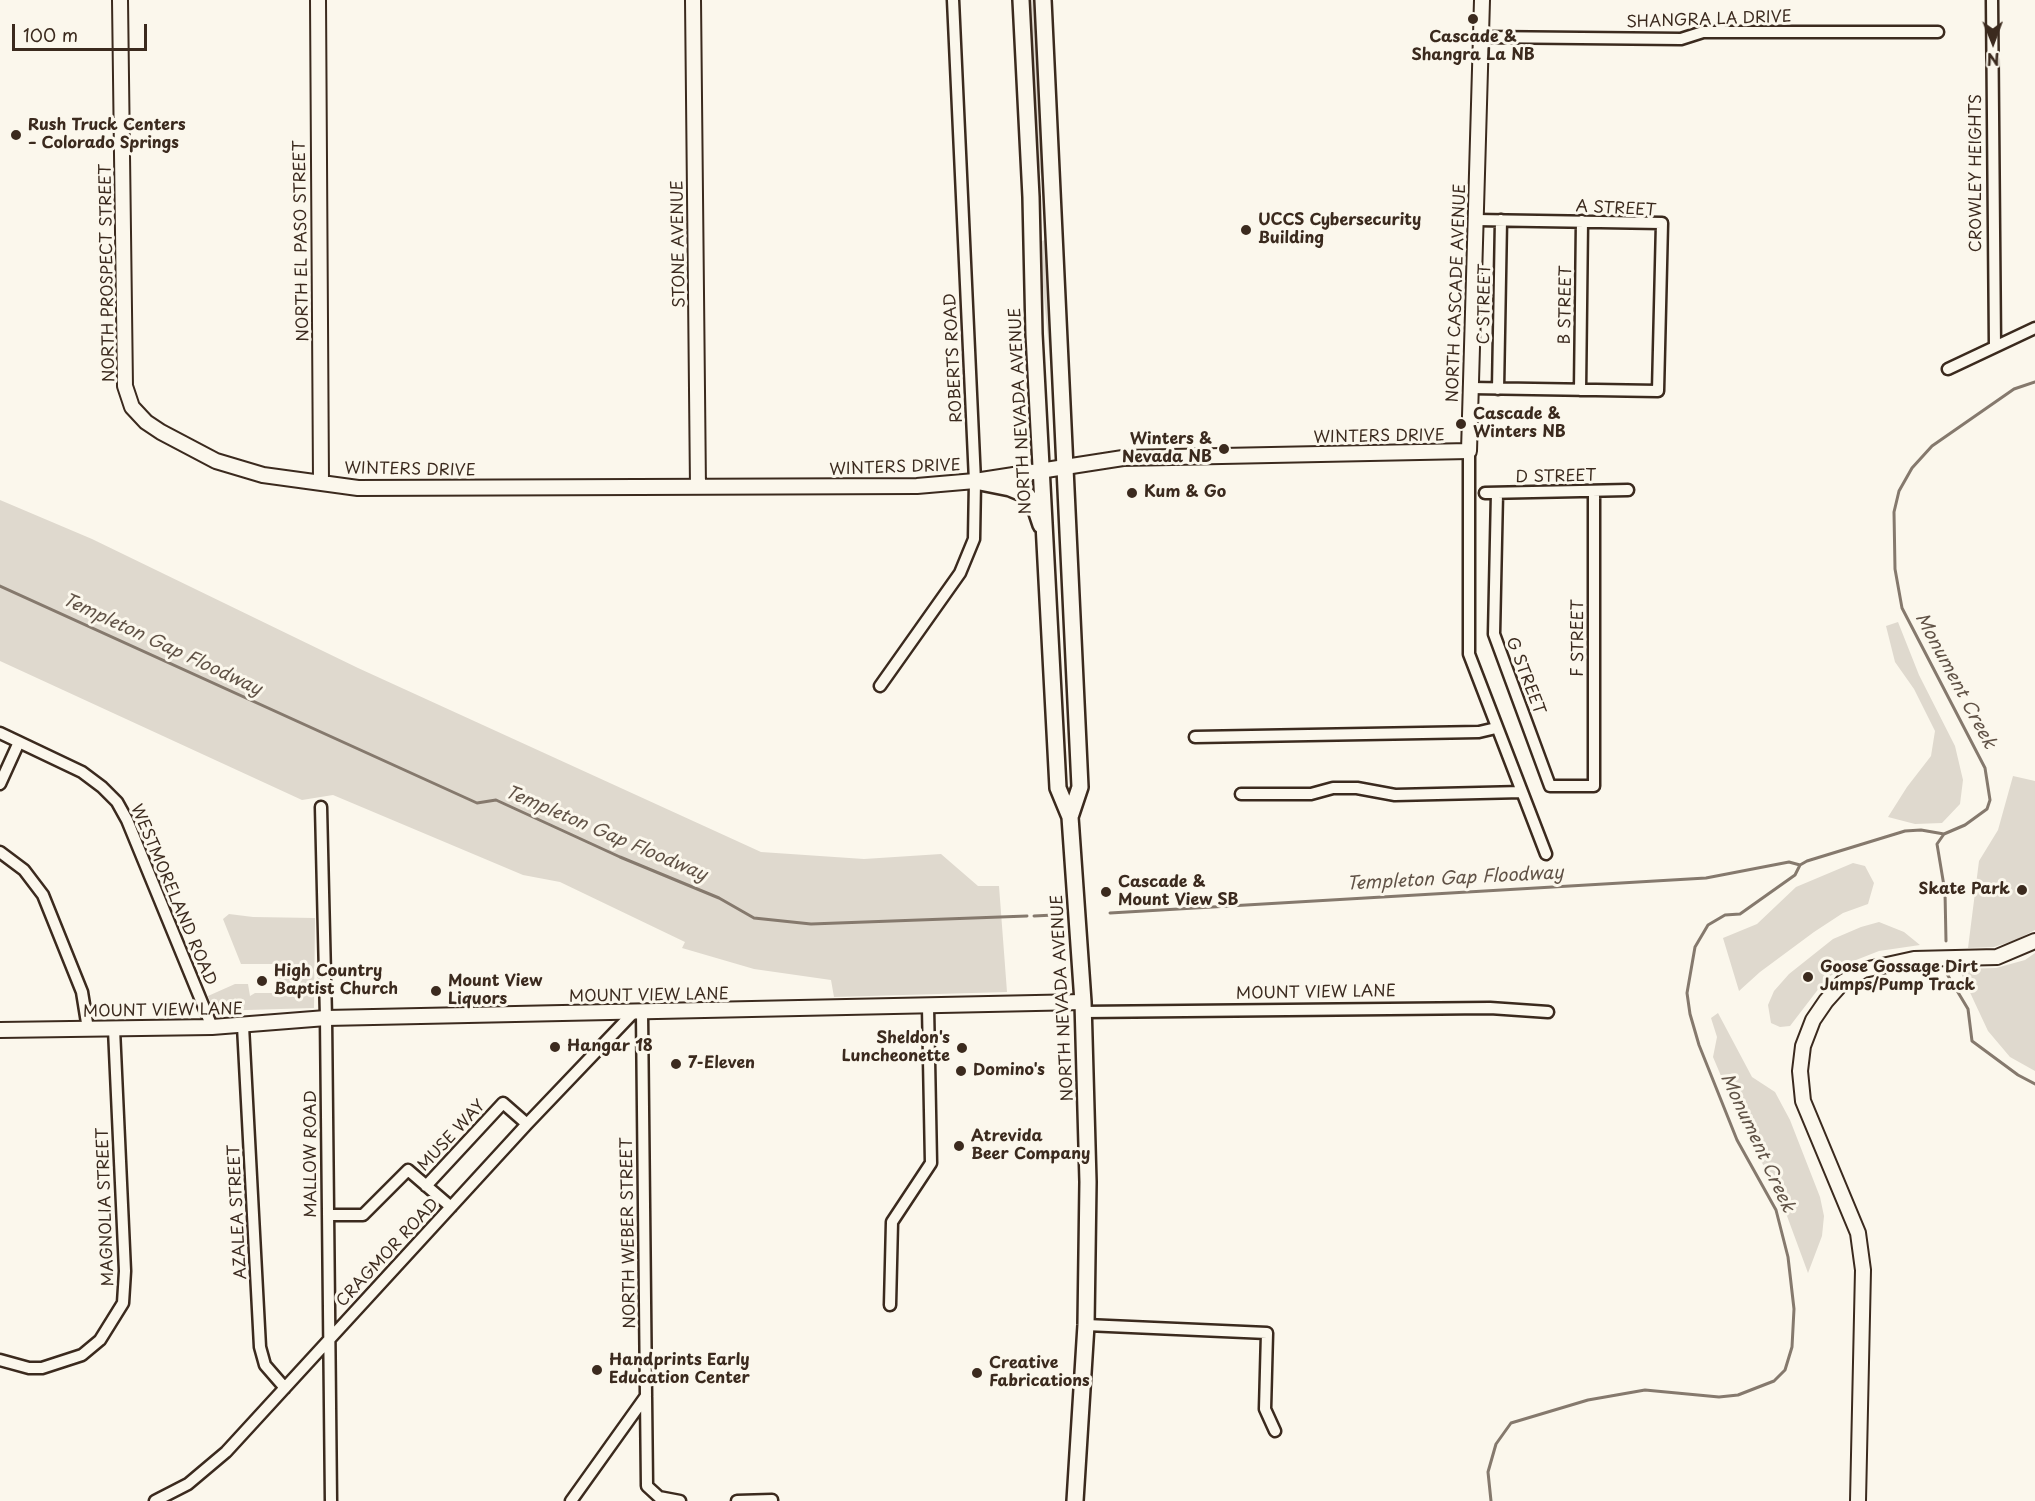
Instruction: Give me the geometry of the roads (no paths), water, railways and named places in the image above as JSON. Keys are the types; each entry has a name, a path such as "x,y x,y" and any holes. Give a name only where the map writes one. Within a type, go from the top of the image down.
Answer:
{"main road":[{"name":"NORTH NEVADA AVENUE","path":"1021,0 1031,197 1034,334 1059,788 1070,818 1083,1007 1088,1182 1086,1325 1075,1501"},
{"name":"NORTH NEVADA AVENUE","path":"1042,0 1080,787 1070,818"},
{"path":"975,481 1011,488 1027,495 1038,516 1047,551"}],"street":[{"name":"NORTH PROSPECT STREET","path":"120,0 125,386 128,398 137,414 146,422 178,443 216,461 263,475 321,481"},
{"name":"NORTH EL PASO STREET","path":"318,0 321,481"},
{"name":"STONE AVENUE","path":"693,0 698,487"},
{"name":"ROBERTS ROAD","path":"880,686 967,560 975,528 975,481 953,0"},
{"name":"NORTH CASCADE AVENUE","path":"1482,0 1469,452 1478,493 1467,645 1471,664 1546,854"},
{"name":"CROWLEY HEIGHTS","path":"1992,0 1995,346"},
{"name":"SHANGRA LA DRIVE","path":"1481,37 1682,39 1703,32 1938,32"},
{"path":"1031,197 1052,196"},
{"name":"A STREET","path":"1476,220 1662,223 1658,391 1580,390"},
{"name":"C STREET","path":"1498,389 1501,220"},
{"name":"B STREET","path":"1580,390 1582,221"},
{"path":"1948,369 2035,328"},
{"path":"1471,388 1580,390"},
{"name":"WINTERS DRIVE","path":"321,481 358,488 917,486 975,481 1139,458 1469,452"},
{"name":"D STREET","path":"1478,493 1628,490"},
{"name":"F STREET","path":"1594,491 1594,786"},
{"name":"G STREET","path":"1497,493 1494,634 1551,786 1594,786"},
{"path":"1195,737 1479,732 1496,728"},
{"name":"WESTMORELAND ROAD","path":"0,733 93,779 117,802 128,820 212,1027"},
{"path":"0,784 19,742"},
{"path":"1241,794 1311,794 1333,788 1357,788 1395,795 1522,792"},
{"name":"MALLOW ROAD","path":"321,807 332,1501"},
{"path":"0,852 24,870 43,895 82,992 88,1029"},
{"path":"1858,1501 1863,1270 1858,1233 1803,1101 1800,1071 1803,1046 1813,1020 1826,1000 1843,982 1864,970 1914,959 1997,957 2035,941"},
{"path":"890,1305 892,1222 931,1163 928,1007"},
{"name":"MOUNT VIEW LANE","path":"0,1030 243,1026 326,1018 928,1007 1490,1008 1548,1012"},
{"name":"CRAGMOR ROAD","path":"155,1501 204,1472 226,1452 527,1124 638,1013"},
{"name":"NORTH WEBER STREET","path":"638,1013 647,1486 659,1497 680,1501"},
{"name":"AZALEA STREET","path":"243,1026 260,1347 265,1365 285,1388"},
{"name":"MAGNOLIA STREET","path":"0,1360 29,1368 42,1368 82,1355 100,1340 123,1303 125,1271 114,1029"},
{"name":"MUSE WAY","path":"426,1186 503,1103 527,1124"},
{"name":"MUSE WAY","path":"328,1215 363,1215 408,1170 451,1207"},
{"path":"1086,1325 1267,1333 1265,1409 1275,1431"},
{"path":"571,1501 645,1396"},
{"path":"737,1501 772,1500"}],"waterway":[{"name":"Monument Creek","path":"1491,1501 1488,1472 1496,1444 1511,1423 1588,1400 1645,1390 1719,1397 1738,1395 1774,1381 1785,1370 1792,1347 1794,1309 1788,1257 1776,1210 1737,1140 1699,1045 1687,993 1695,947 1708,925 1725,915 1740,914 1795,875 1800,865 1807,861 1905,831 1921,830 1944,834 1965,825 1987,809 1990,800 1985,768 1902,608 1895,569 1894,512 1899,491 1912,468 1932,446 2014,389 2035,382"},
{"name":"Templeton Gap Floodway","path":"0,586 477,803 496,800 620,857 719,898 754,918 811,924 1027,916"},
{"path":"1944,834 1937,844 1945,892 1946,941"},
{"name":"Templeton Gap Floodway","path":"1110,913 1706,878 1789,862 1800,865"},
{"name":"Templeton Gap Floodway","path":"1034,916 1054,915"},
{"path":"1947,974 1968,1009 1972,1041 2018,1075 2035,1084"}],"place":[{"name":"Cascade & Shangra La NB","path":"1473,19"},
{"name":"Rush Truck Centers – Colorado Springs","path":"16,135"},
{"name":"UCCS Cybersecurity Building","path":"1246,230"},
{"name":"Cascade & Winters NB","path":"1461,424"},
{"name":"Winters & Nevada NB","path":"1224,449"},
{"name":"Kum & Go","path":"1132,493"},
{"name":"Skate Park","path":"2022,890"},
{"name":"Cascade & Mount View SB","path":"1106,892"},
{"name":"Goose Gossage Dirt Jumps/Pump Track","path":"1808,977"},
{"name":"High Country Baptist Church","path":"262,981"},
{"name":"Mount View Liquors","path":"436,991"},
{"name":"Hangar 18","path":"555,1047"},
{"name":"Sheldon's Luncheonette","path":"962,1048"},
{"name":"7-Eleven","path":"676,1064"},
{"name":"Domino's","path":"961,1071"},
{"name":"Atrevida Beer Company","path":"959,1146"},
{"name":"Handprints Early Education Center","path":"597,1370"},
{"name":"Creative Fabrications","path":"977,1373"}]}
